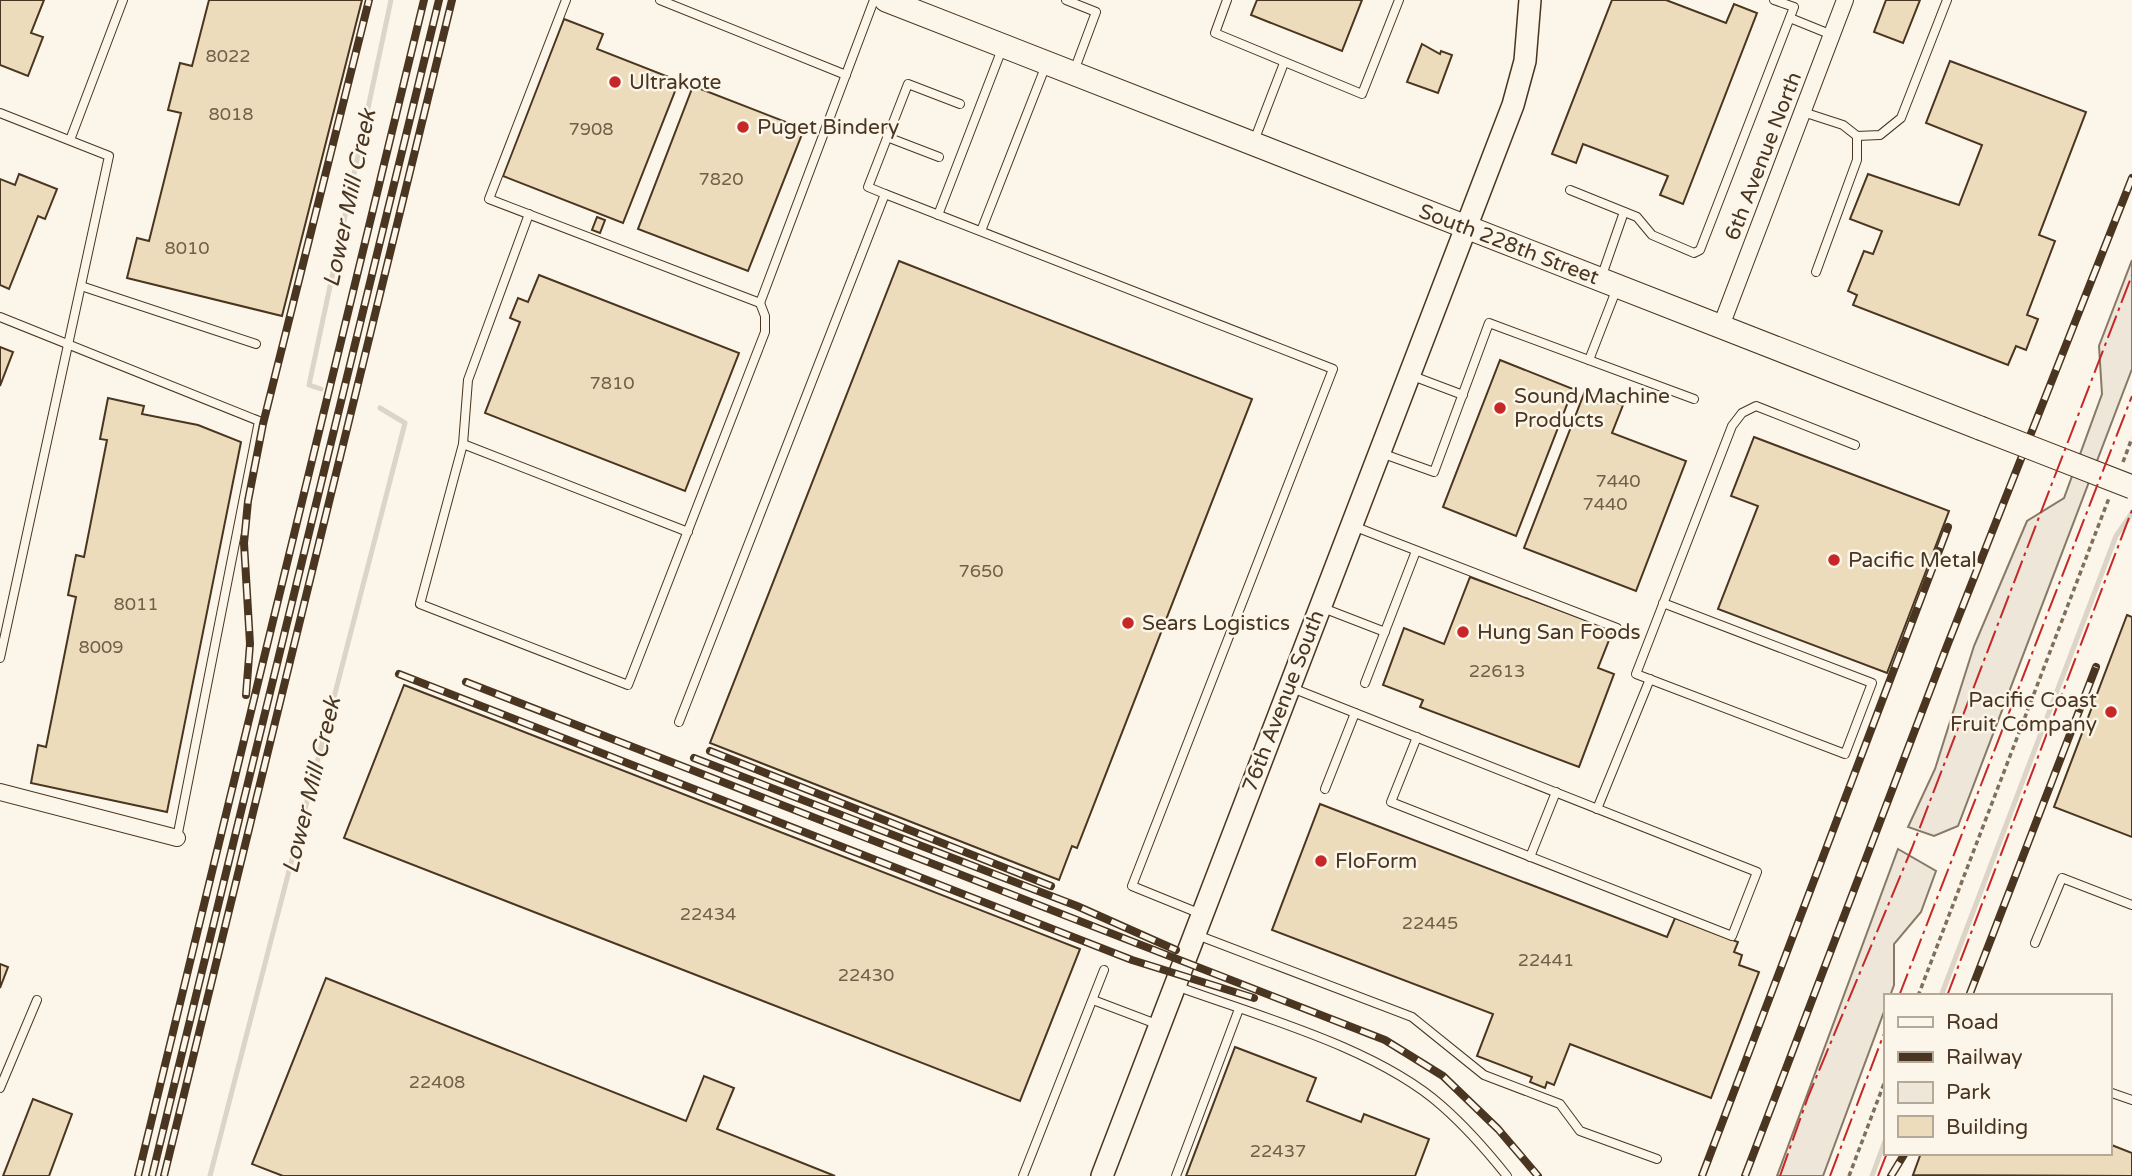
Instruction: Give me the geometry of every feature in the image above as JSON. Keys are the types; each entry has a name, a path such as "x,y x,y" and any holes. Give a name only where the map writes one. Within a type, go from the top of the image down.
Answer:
{"main road":[{"name":"South 228th Street","path":"886,0 918,6 1046,63 2121,482"}],"street":[{"name":"76th Avenue South","path":"1101,1176 1514,105 1525,61 1530,0"},
{"name":"6th Avenue North","path":"1721,326 1845,0"},
{"path":"0,792 177,838"}],"lane":[{"path":"70,140 123,0"},
{"path":"566,0 489,199 760,303"},
{"path":"660,0 846,75"},
{"path":"529,214 468,380 463,444 420,604 628,685 765,332 765,316 760,303 874,0"},
{"path":"1066,0 1096,12 1073,73"},
{"path":"1227,0 1215,33 1362,94 1399,0"},
{"path":"1570,190 1637,216 1652,235 1694,253 1700,250 1794,7 1774,0"},
{"path":"1803,111 1843,125 1857,136 1880,135 1901,118 1947,0"},
{"path":"1790,18 1832,34"},
{"path":"938,215 1004,46"},
{"path":"981,231 1046,63"},
{"path":"1253,144 1284,63"},
{"path":"960,104 908,84 868,187 1333,369 1132,886 1198,924 1412,1017 1484,1075 1560,1104 1580,1131 1657,1159"},
{"path":"0,113 109,156 0,658"},
{"path":"1816,272 1857,160 1857,136"},
{"path":"887,137 939,157"},
{"path":"680,722 885,194"},
{"path":"1589,360 1624,212"},
{"path":"81,286 257,344"},
{"path":"0,317 259,421 177,838"},
{"path":"1378,452 1434,472 1489,323 1694,399"},
{"path":"1408,375 1463,395"},
{"path":"1663,603 1872,683 1845,754 1636,674 1663,603 1732,426 1742,413 1756,406 1855,444"},
{"path":"463,444 688,532"},
{"path":"1350,525 1616,628"},
{"path":"1366,683 1416,551"},
{"path":"1319,607 1385,632"},
{"path":"1597,808 1650,679"},
{"path":"1289,687 1417,737 1597,808 1757,872 1732,936 1391,802 1417,737"},
{"path":"1325,789 1355,713"},
{"path":"1530,857 1556,792"},
{"path":"2035,943 2062,878 2132,905"},
{"path":"1023,1176 1104,970"},
{"path":"1174,985 1356,1053 1394,1074 1440,1104 1507,1176"},
{"path":"0,1088 37,1000"},
{"path":"1093,1000 1159,1026"},
{"path":"1176,1176 1239,1009"},
{"path":"2111,1092 2132,1100"}],"path":[{"path":"1919,994 2121,482 2132,438"},
{"path":"1849,1176 1884,1084"}],"green space":[{"path":"2132,260 2132,369 1958,826 1934,836 1908,827 1935,769 1974,646 2027,521 2064,498 2102,394 2099,346"},
{"path":"1898,849 1936,871 1921,912 1894,944 1894,985 1891,994 1884,994 1884,1012 1823,1176 1777,1176"}],"building":[{"path":"0,0 44,0 31,33 43,37 28,76 0,65"},
{"path":"209,0 362,0 282,316 127,278 137,238 149,241 181,113 168,110 180,63 192,66"},
{"path":"1257,0 1362,0 1342,51 1251,15"},
{"path":"1612,0 1666,0 1726,23 1734,4 1757,13 1683,204 1660,195 1668,176 1583,144 1576,163 1552,154"},
{"path":"1886,0 1920,0 1903,43 1874,32"},
{"path":"564,19 603,34 597,49 679,81 623,223 503,176"},
{"path":"1422,44 1440,54 1441,51 1452,55 1438,93 1407,82"},
{"path":"1950,61 2086,112 2039,235 2055,241 2027,315 2038,319 2026,350 2016,346 2008,365 1853,305 1857,295 1848,291 1864,251 1873,254 1882,231 1850,219 1868,174 1959,205 1982,145 1926,123"},
{"path":"693,86 804,129 748,271 638,229"},
{"path":"19,174 57,189 45,219 38,216 9,289 0,285 0,179 15,185"},
{"path":"597,217 605,220 600,233 592,230"},
{"path":"899,261 1252,399 1077,848 1072,846 1059,880 710,743"},
{"path":"539,275 739,353 685,491 485,413 520,322 510,318 518,298 528,302"},
{"path":"0,347 13,352 0,386"},
{"path":"1500,360 1573,389 1516,536 1443,507"},
{"path":"1585,391 1623,405 1612,433 1686,461 1636,591 1524,548"},
{"path":"108,398 144,406 142,414 198,425 241,442 167,812 31,783 38,745 46,747 76,597 68,595 76,555 84,557 107,440 100,439"},
{"name":"Pacific Metal","path":"1754,437 1949,511 1887,673 1718,609 1758,506 1731,496"},
{"path":"1470,577 1613,630 1598,668 1614,674 1579,767 1420,707 1423,700 1383,685 1404,628 1444,644"},
{"name":"Pacific Coast Fruit Company","path":"2127,615 2132,617 2132,837 2054,807"},
{"path":"404,685 1080,949 1020,1101 344,838"},
{"path":"1320,804 1667,937 1675,918 1738,942 1734,952 1742,955 1739,965 1759,972 1711,1098 1570,1044 1554,1085 1547,1082 1545,1088 1530,1082 1532,1077 1477,1056 1493,1014 1272,930"},
{"path":"0,964 8,967 0,988"},
{"path":"326,978 686,1121 704,1076 734,1088 717,1129 835,1176 283,1176 252,1164"},
{"path":"1235,1047 1316,1078 1307,1101 1361,1122 1364,1114 1429,1139 1415,1176 1186,1176"},
{"path":"33,1099 72,1114 49,1176 3,1176"},
{"path":"2111,1145 2132,1153 2132,1176 1913,1175 1920,1155 2111,1155"}],"waterway":[{"name":"Lower Mill Creek","path":"321,389 309,385 391,0"},
{"name":"Lower Mill Creek","path":"210,1176 405,423 380,408"},
{"path":"1942,994 2116,536 2132,513"},
{"path":"1872,1176 1884,1144"}],"railway":[{"path":"246,695 250,644 244,543 248,501 263,424 369,0"},
{"path":"138,1176 424,0"},
{"path":"152,1176 439,0"},
{"path":"164,1176 452,0"},
{"path":"1745,1176 1947,646 2132,178"},
{"path":"1702,1176 1948,527"},
{"path":"1970,994 2096,667"},
{"path":"399,674 1132,960 1254,998"},
{"path":"466,682 1385,1040 1443,1076 1498,1129 1538,1176"},
{"path":"710,751 1051,886"},
{"path":"694,758 1077,906 1176,950"},
{"path":"1891,1176 1904,1155"}],"power":[{"path":"1780,1176 1808,1097 1912,848 2132,275"},
{"path":"1900,994 2132,396"},
{"path":"1948,994 2132,510"},
{"path":"1830,1176 1884,1034"},
{"path":"1878,1176 1886,1155"}],"place":[{"name":"Ultrakote","path":"615,82"},
{"name":"Puget Bindery","path":"743,127"},
{"name":"Sound Machine Products","path":"1500,408"},
{"name":"Pacific Metal","path":"1834,560"},
{"name":"Sears Logistics","path":"1128,623"},
{"name":"Hung San Foods","path":"1463,632"},
{"name":"Pacific Coast Fruit Company","path":"2111,712"},
{"name":"FloForm","path":"1321,861"}]}
